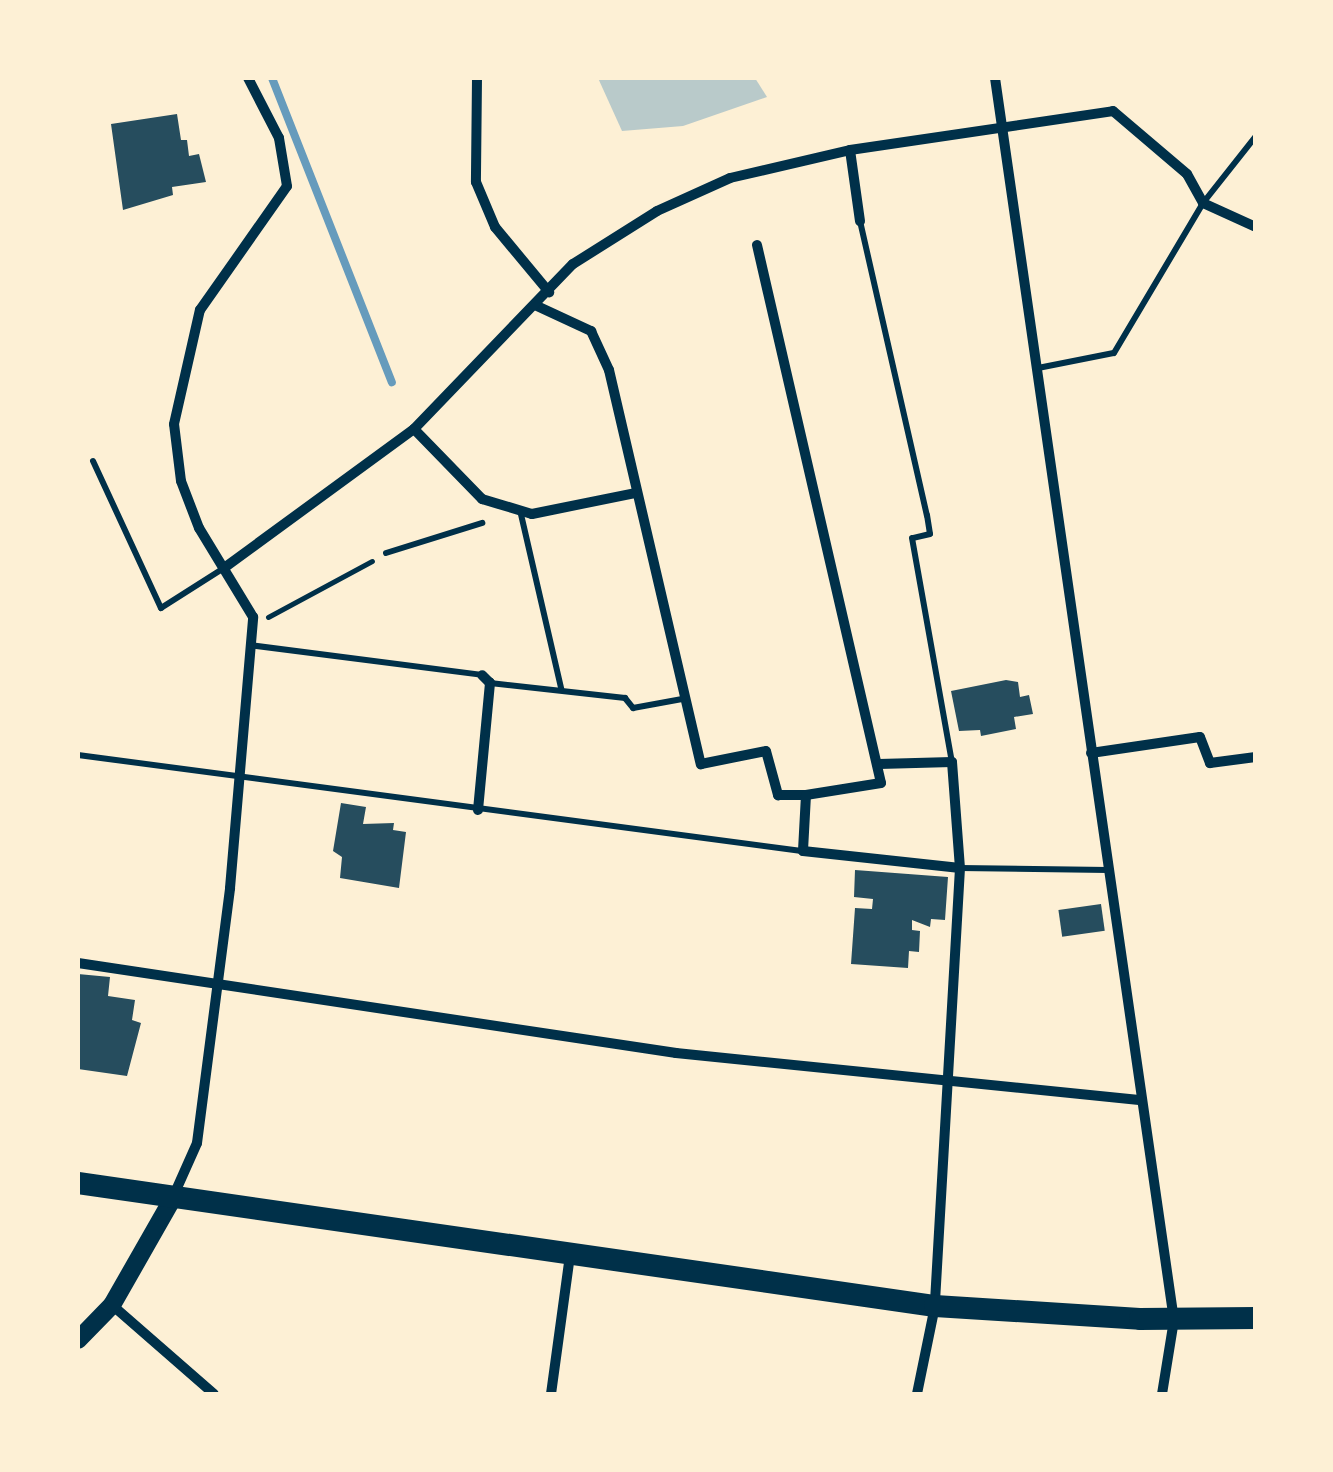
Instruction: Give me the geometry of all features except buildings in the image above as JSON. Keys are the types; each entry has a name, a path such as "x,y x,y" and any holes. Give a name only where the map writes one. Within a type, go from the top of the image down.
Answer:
{"highway":[{"path":"78,1183 934,1306 1174,1320 1256,1318"}],"street":[{"path":"78,1340 112,1305 172,1198 197,1143 218,983 252,626 182,481 174,424 200,310 287,186 279,138 248,78"},
{"path":"476,78 476,182 496,227 549,292"},
{"path":"996,78 1174,1320 1162,1394"},
{"path":"224,568 414,428 538,306 573,264 657,211 730,178 850,150 1113,111 1187,174 1203,203 1256,227"},
{"path":"850,150 860,222"},
{"path":"538,306 591,330 613,382 682,699 701,764 766,751 778,795 806,795 881,783 756,245"},
{"path":"414,428 482,498 532,514 635,493"},
{"path":"478,810 486,679"},
{"path":"1092,754 1200,737 1210,763 1256,757"},
{"path":"879,764 952,762 960,868 951,1080 934,1306 918,1394"},
{"path":"806,795 803,851 960,868"},
{"path":"78,963 676,1052 1142,1100"},
{"path":"551,1394 570,1255"},
{"path":"112,1305 214,1394"}],"lane":[{"path":"1036,368 1114,353 1203,203 1256,136"},
{"path":"860,222 927,515 930,534 912,538 952,762"},
{"path":"93,461 161,608 224,568"},
{"path":"520,510 561,688"},
{"path":"386,553 482,523"},
{"path":"248,645 624,698 633,708 682,699"},
{"path":"78,755 803,851"},
{"path":"960,868 1108,870"}],"path":[{"path":"252,626 386,553"}],"shaded area":[{"path":"598,78 755,78 767,97 683,126 622,131"}],"waterway":[{"path":"272,78 392,382"}]}
